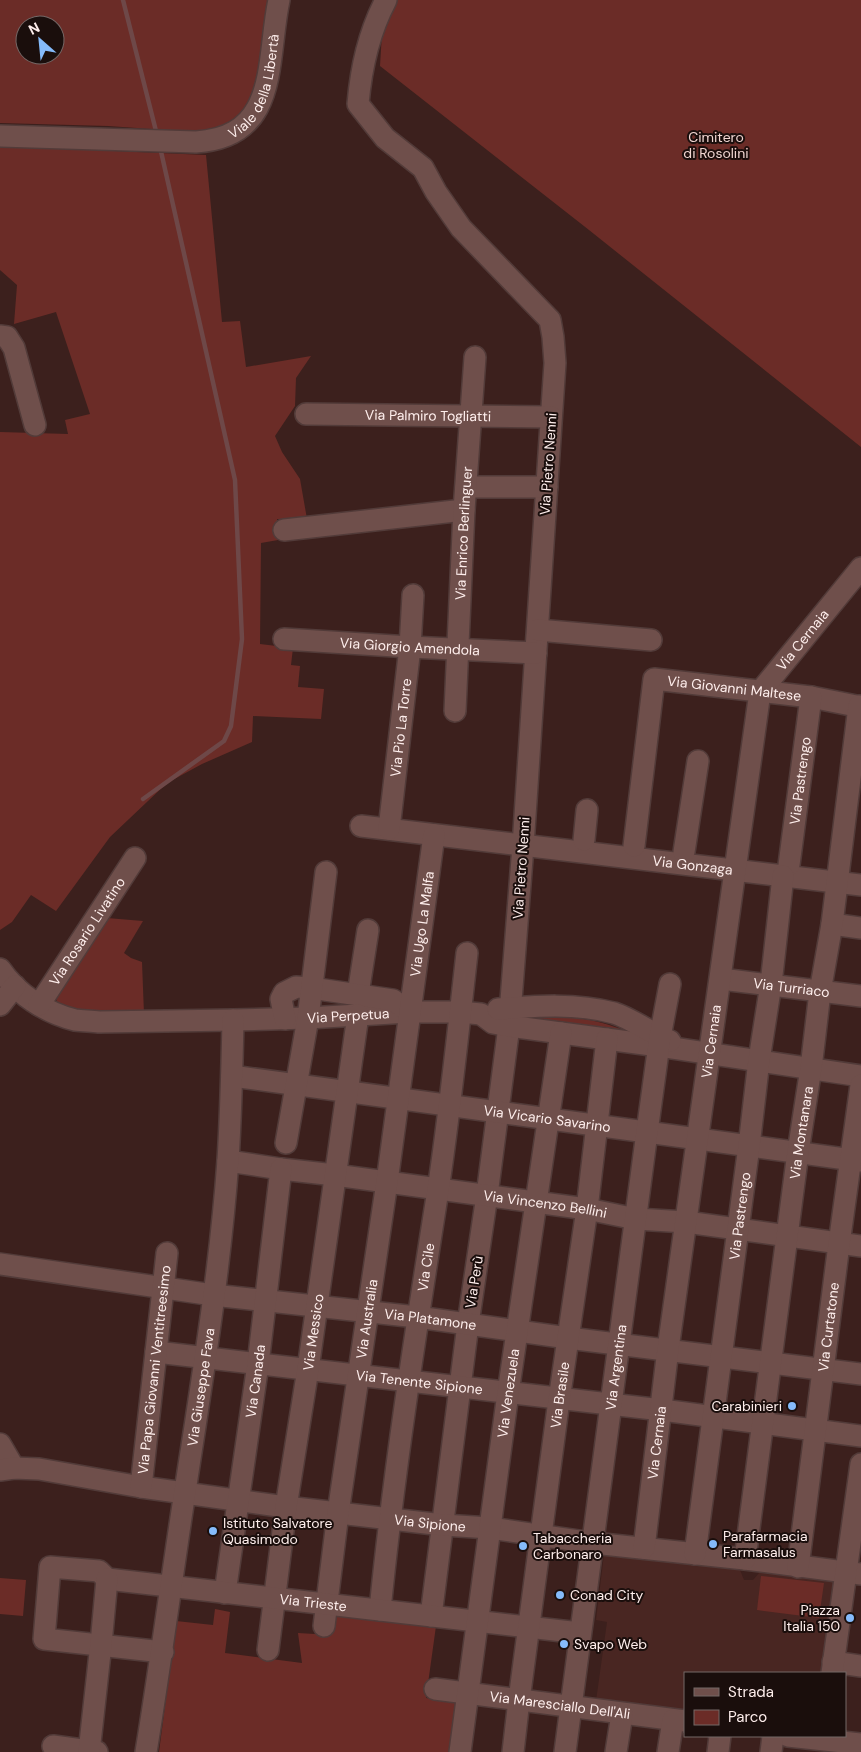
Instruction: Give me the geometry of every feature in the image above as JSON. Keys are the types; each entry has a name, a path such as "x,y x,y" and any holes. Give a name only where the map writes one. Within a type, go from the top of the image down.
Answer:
{"street":[{"name":"Viale della Libertà","path":"0,136 196,142 222,138 242,126 255,113 263,98 280,0"},
{"name":"Via Pietro Nenni","path":"386,0 374,22 360,79 358,104 385,138 423,168 436,192 461,228 550,320 553,337 555,363 524,840 510,1017"},
{"path":"0,336 7,337 14,348 35,425"},
{"name":"Via Enrico Berlinguer","path":"455,711 464,510 475,358"},
{"name":"Via Palmiro Togliatti","path":"306,414 551,417"},
{"path":"466,487 547,487"},
{"path":"284,530 464,510"},
{"name":"Via Cernaia","path":"644,1548 668,1349 760,692 861,568"},
{"name":"Via Pio La Torre","path":"389,829 410,647 413,596"},
{"path":"538,630 652,640"},
{"name":"Via Giorgio Amendola","path":"284,639 536,653"},
{"name":"Via Giovanni Maltese","path":"634,846 654,679 811,697 860,706"},
{"name":"Via Pastrengo","path":"695,1554 759,1060 811,697"},
{"name":"Via Montanara","path":"746,1559 798,1152 820,992 832,924 860,706"},
{"path":"684,852 698,761"},
{"path":"584,840 587,810"},
{"path":"361,826 434,835 524,840"},
{"name":"Via Ugo La Malfa","path":"409,1012 434,835"},
{"name":"Via Gonzaga","path":"524,840 584,840 684,852 736,865"},
{"name":"Via Gonzaga","path":"524,840 838,877 861,885"},
{"name":"Via Rosario Livatino","path":"39,1005 135,858"},
{"path":"286,1143 308,1018 326,872"},
{"name":"Via Gonzaga","path":"838,877 861,873"},
{"path":"832,924 861,928"},
{"name":"Via Messico","path":"268,1650 286,1507 308,1369 368,930"},
{"name":"Via Cile","path":"380,1610 389,1518 417,1317 438,1189 449,1105 470,1013 467,953"},
{"path":"0,1005 5,976"},
{"name":"Via Perpetua","path":"5,976 39,1005 59,1015 77,1020 99,1022 308,1018 358,1005 409,1012 470,1013 493,1023 510,1017 561,1033 607,1039 660,1041"},
{"name":"Via Turriaco","path":"721,979 861,996"},
{"name":"Via Argentina","path":"565,1752 647,1132 670,984"},
{"path":"285,1019 281,999 284,993 296,987 311,988 358,1005"},
{"path":"510,1017 536,1005 579,1006 616,1014 660,1041 688,1050 861,1076"},
{"name":"Via Australia","path":"324,1626 338,1513 399,1098 409,1012"},
{"name":"Via Perù","path":"430,1616 510,1017"},
{"name":"Via Giuseppe Fava","path":"146,1752 163,1652 171,1585 214,1295 228,1161 233,1020"},
{"name":"Via Venezuela","path":"460,1752 508,1394 538,1202 561,1033"},
{"name":"Via Brasile","path":"514,1752 519,1700 559,1400 587,1209 607,1039"},
{"name":"Via Vicario Savarino","path":"232,1076 855,1160"},
{"name":"Via Curtatone","path":"798,1567 839,1244 855,1160 861,1086"},
{"name":"Via Vincenzo Bellini","path":"228,1161 538,1202 636,1219 686,1222 861,1246"},
{"name":"Via Canada","path":"224,1593 258,1364 282,1169"},
{"name":"Via Papa Giovanni Ventitreesimo","path":"141,1487 167,1254"},
{"name":"Via Platamone","path":"0,1264 214,1295 417,1317 568,1338 861,1374"},
{"name":"Via Tenente Sipione","path":"156,1352 408,1382 460,1386 559,1400 662,1410 861,1436"},
{"path":"0,1444 7,1469"},
{"path":"861,1464 854,1573 833,1668 861,1666"},
{"name":"Via Sipione","path":"7,1469 39,1469 141,1487 286,1507 443,1525 490,1528 593,1543 746,1559 854,1573"},
{"name":"Via Trieste","path":"102,1644 44,1639 50,1567 99,1571 107,1579 580,1633"},
{"path":"53,1746 91,1752 107,1579"},
{"path":"102,1644 163,1652"},
{"name":"Via Maresciallo Dell'Ali","path":"435,1689 679,1720"},
{"path":"616,1752 622,1714"},
{"path":"668,1752 679,1720"},
{"path":"718,1752 720,1737"},
{"path":"771,1752 773,1737"},
{"path":"793,1737 823,1743 861,1744"}],"shaded area":[{"path":"604,1554 740,1570 744,1580 753,1580 760,1572 838,1581 823,1672 684,1672 684,1712 596,1701 607,1622 596,1620"}],"green space":[{"path":"0,0 272,0 257,90 241,114 222,126 194,132 108,126 0,123"},
{"name":"Cimitero di Rosolini","path":"397,0 861,0 861,447 380,66 382,33"},
{"path":"0,146 206,155 222,322 240,321 246,367 311,356 296,378 295,406 275,436 282,452 300,479 307,519 277,519 278,540 261,543 260,644 293,648 291,665 300,666 298,687 324,689 321,719 253,716 252,742 202,764 167,783 110,837 56,911 31,895 12,922 0,930 0,432 68,434 65,420 90,414 56,312 14,324 17,285 0,270"},
{"path":"107,918 143,921 124,953 142,962 144,1014 83,1013 57,1005 56,989"},
{"path":"533,1017 585,1019 609,1025 634,1035 533,1021"},
{"path":"761,1576 824,1583 819,1618 757,1610"},
{"path":"0,1578 26,1580 23,1616 0,1614"},
{"path":"215,1609 230,1612 225,1653 302,1663 298,1633 331,1635 334,1613 436,1626 426,1698 458,1702 451,1752 159,1752 176,1621 213,1625"}],"waterway":[{"path":"123,0 157,135"},
{"path":"143,799 224,741 231,726 242,639 235,480 160,147"}],"place":[{"name":"Carabinieri","path":"792,1406"},
{"name":"Istituto Salvatore Quasimodo","path":"213,1531"},
{"name":"Parafarmacia Farmasalus","path":"713,1544"},
{"name":"Tabaccheria Carbonaro","path":"523,1546"},
{"name":"Conad City","path":"560,1595"},
{"name":"Piazza Italia 150","path":"850,1618"},
{"name":"Svapo Web","path":"564,1644"}]}
